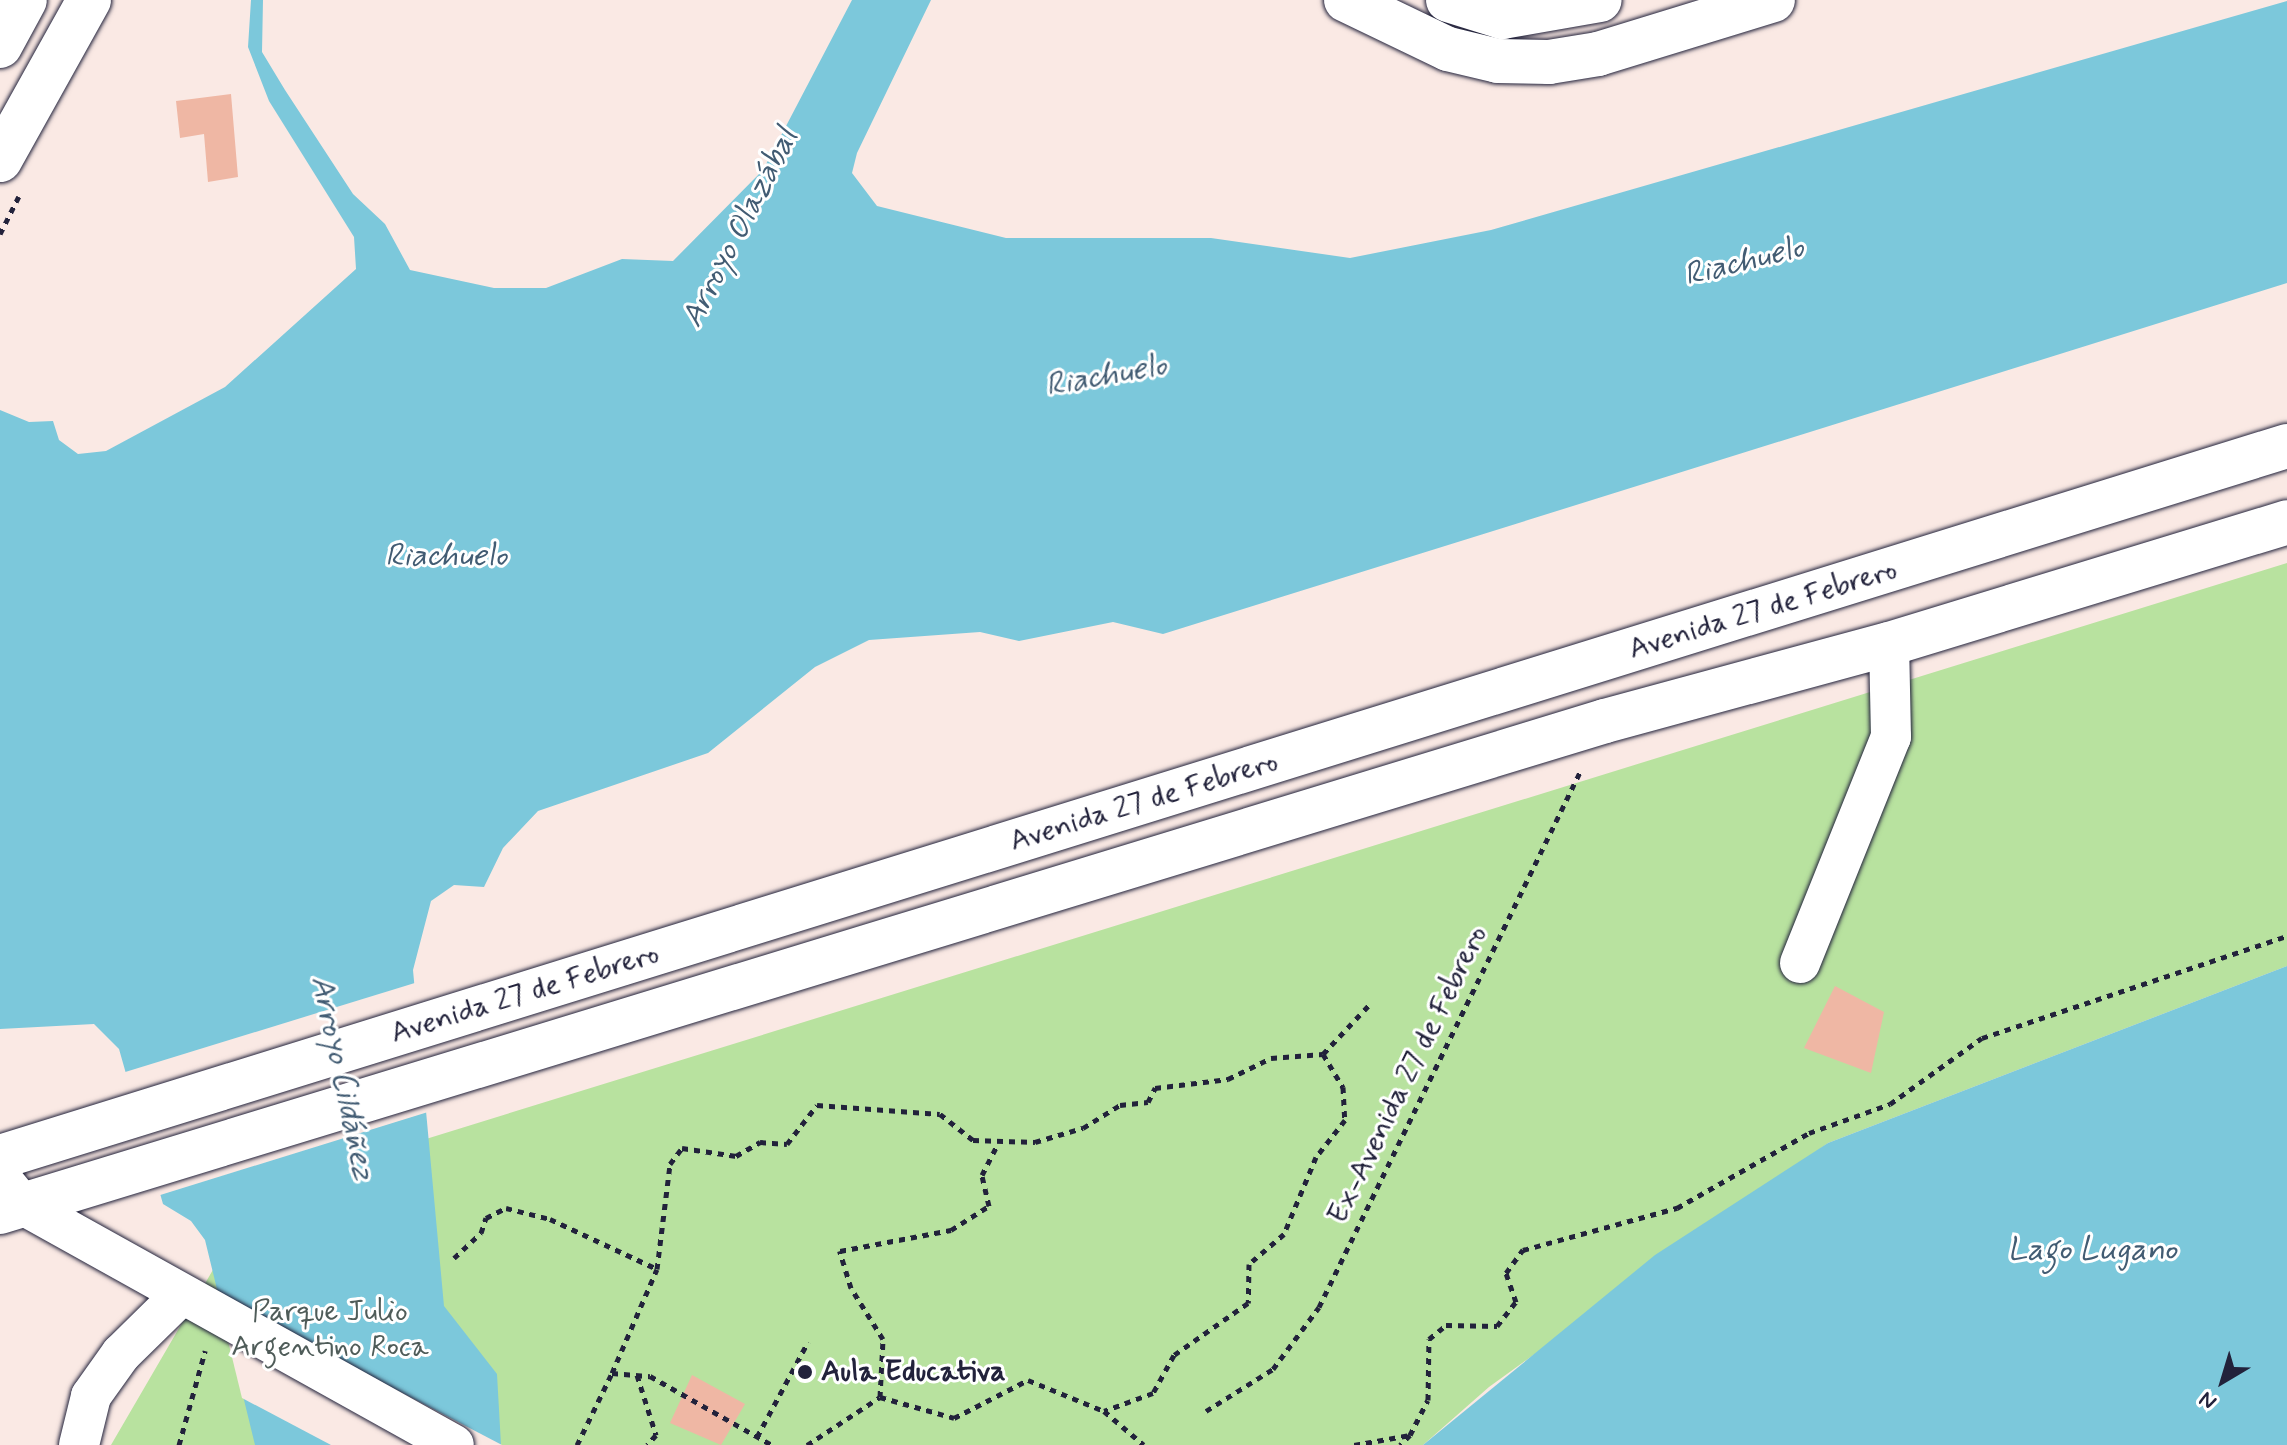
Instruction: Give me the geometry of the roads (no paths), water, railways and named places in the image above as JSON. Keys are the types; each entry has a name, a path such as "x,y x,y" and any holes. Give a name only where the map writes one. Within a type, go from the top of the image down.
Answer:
{"main road":[{"path":"0,46 25,0"},
{"path":"0,160 89,0"},
{"path":"1346,0 1448,49 1498,61 1549,62 1598,54 1773,0"},
{"path":"1448,0 1502,17 1600,0"},
{"name":"Avenida 27 de Febrero","path":"0,1157 2287,446"},
{"name":"Avenida 27 de Febrero","path":"8,1198 138,1169 1605,721 1889,644 2287,522"}],"lane":[{"path":"1800,963 1891,737 1889,644"},
{"path":"8,1198 454,1445"},
{"path":"79,1445 91,1396 121,1354 181,1295"}],"water":[{"name":"Riachuelo","path":"251,0 263,0 262,52 353,194 385,224 410,270 494,288 546,288 622,259 673,261 763,170 852,0 931,0 857,153 852,173 877,206 1006,238 1211,238 1350,258 1491,230 2287,1 2287,283 1163,634 1113,622 1019,641 980,632 869,640 815,667 708,753 538,811 503,848 484,887 454,885 431,901 413,970 444,1306 497,1374 501,1445 255,1445 205,1240 191,1221 163,1204 119,1049 94,1024 0,1029 0,410 29,422 53,421 59,440 78,454 106,451 225,387 356,269 354,237 269,101 248,47"},
{"name":"Lago Lugano","path":"2287,966 2287,1445 1423,1445 1655,1255 1828,1143"}],"place":[{"name":"Aula Educativa","path":"805,1372"}],"water label":[{"name":"Arroyo Olazábal","path":"740,228"},
{"name":"Arroyo Cildáñez","path":"342,1078"}],"park label":[{"name":"Parque Julio Argentino Roca","path":"330,1329"}]}
